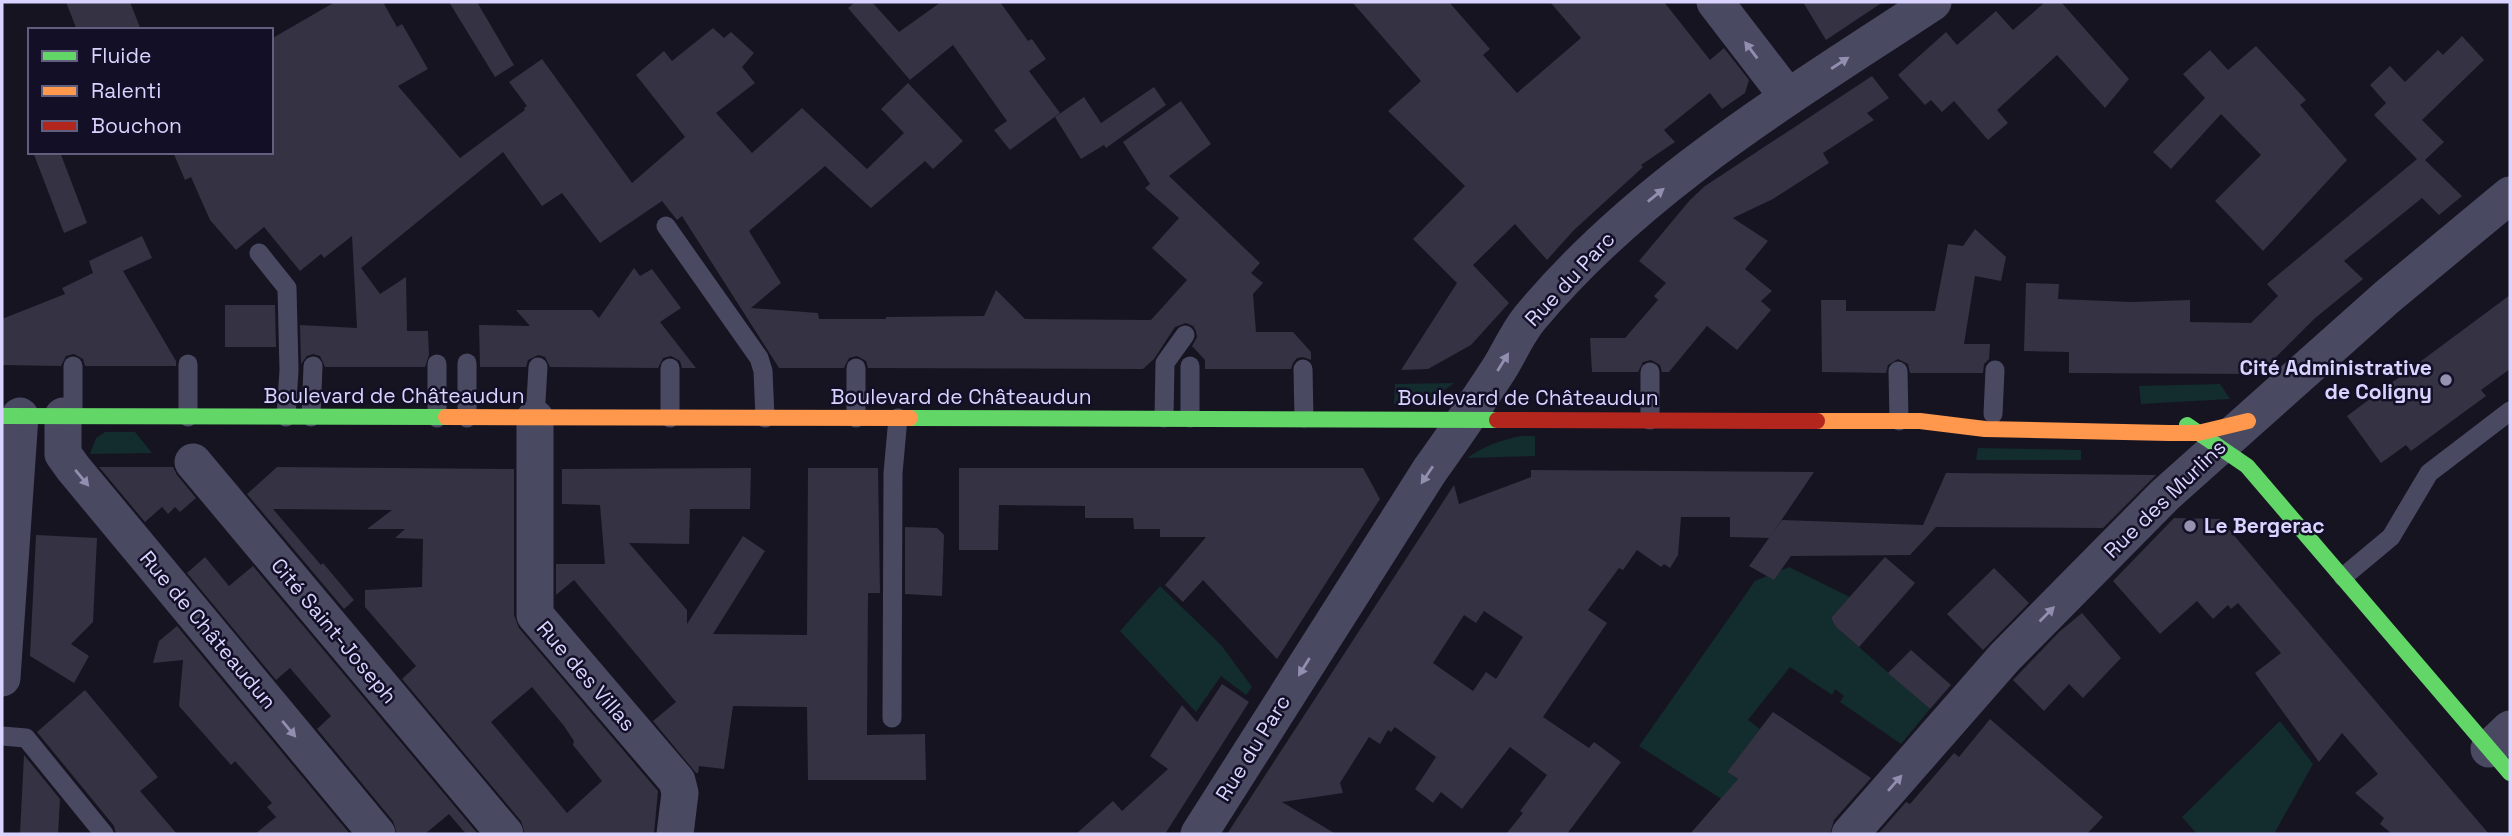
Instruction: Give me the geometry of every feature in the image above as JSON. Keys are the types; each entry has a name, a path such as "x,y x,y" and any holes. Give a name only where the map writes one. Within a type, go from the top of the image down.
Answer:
{"main road":[{"name":"Boulevard de Châteaudun","path":"1920,421 1966,414 2062,415"},
{"name":"Boulevard de Châteaudun","path":"11,416 68,416 191,434 286,417 1304,418 1920,421 1985,429 2210,439"},
{"path":"2166,417 2179,420 2247,466 2343,577 2503,750"},
{"name":"Boulevard de Châteaudun","path":"1920,421 1972,441 2210,439"}],"street":[{"path":"1715,2 1788,97"},
{"name":"Rue du Parc","path":"1199,834 1528,321 1583,260 1632,214 1686,171 1788,97 1933,2"},
{"name":"Rue des Murlins","path":"1850,834 2005,657 2165,495 2210,439 2248,421 2387,297 2510,195"},
{"path":"2,678 11,416"},
{"name":"Rue de Châteaudun","path":"68,416 63,454 73,468 377,834"},
{"name":"Rue des Villas","path":"536,418 535,615 677,781 680,793 676,834"},
{"name":"Cité Saint-Joseph","path":"191,434 505,834"}],"lane":[{"path":"666,226 759,358 763,371 765,418"},
{"path":"259,253 287,288 289,370 286,417"},
{"path":"1164,418 1165,363 1183,337"},
{"path":"188,363 191,434"},
{"path":"467,363 467,418"},
{"path":"437,364 437,418"},
{"path":"68,416 73,366"},
{"path":"311,417 313,366"},
{"path":"1190,366 1190,418"},
{"path":"536,418 538,367"},
{"path":"670,368 670,418"},
{"path":"856,368 856,418"},
{"path":"1303,369 1304,418"},
{"path":"1993,414 1995,370"},
{"path":"1898,371 1899,421"},
{"path":"1650,372 1650,420"},
{"path":"2343,577 2391,537 2429,473 2510,411"},
{"path":"892,718 892,473 898,418"},
{"path":"2,736 26,738 104,834"}],"green space":[{"path":"1454,383 1426,399 1394,404 1395,384"},
{"path":"2220,384 2230,399 2141,404 2139,386"},
{"path":"105,432 135,432 152,453 90,454 96,438"},
{"path":"1521,436 1535,436 1535,456 1467,458 1493,444"},
{"path":"1978,448 2081,450 2081,460 1976,460"},
{"path":"1789,567 1850,597 1831,618 1836,627 1930,709 1901,744 1840,702 1844,696 1835,689 1832,695 1790,667 1748,720 1760,729 1727,772 1818,834 1776,834 1639,746 1755,581"},
{"path":"1160,586 1221,645 1252,687 1246,695 1221,676 1196,712 1120,631"},
{"path":"2280,721 2313,764 2274,834 2197,834 2182,817"}],"building":[{"path":"66,2 130,2 140,28 76,28"},
{"path":"335,2 383,2 397,27 402,24 428,69 398,86 460,158 525,110 527,106 509,82 542,59 632,183 685,137 636,75 664,51 672,61 713,28 724,38 731,32 754,53 742,67 755,83 716,113 752,153 802,108 867,169 904,133 881,109 908,83 963,141 933,169 925,161 871,208 825,166 749,231 781,283 751,308 818,313 819,319 984,316 996,290 1025,319 1151,320 1187,280 1152,248 1179,218 1145,188 1150,184 1123,142 1181,101 1211,144 1169,176 1260,263 1251,273 1263,283 1253,294 1256,332 1293,332 1311,352 1311,360 1297,358 1291,369 1205,369 1205,360 1192,346 1197,337 1196,331 1186,323 1175,327 1154,359 1143,369 868,368 866,361 857,356 849,358 844,368 779,368 682,216 677,220 662,201 600,243 562,193 542,206 503,152 361,268 380,294 406,277 407,331 428,331 429,355 425,367 325,367 320,356 313,354 307,356 301,364 300,325 357,328 352,236 324,258 321,254 300,271 264,227 236,250 210,220 191,177 185,180 174,154 273,154 273,38"},
{"path":"449,2 477,2 514,65 495,77"},
{"path":"855,2 872,2 899,32 941,2 1000,2 1028,41 1032,39 1046,59 1029,71 1060,113 1010,150 994,130 1007,121 953,45 910,80 848,8"},
{"path":"1352,2 1449,2 1490,49 1483,55 1517,93 1581,38 1550,2 1664,2 1710,60 1724,48 1749,80 1745,93 1722,109 1710,93 1664,130 1675,142 1641,165 1643,167 1574,230 1547,260 1515,224 1473,265 1509,303 1471,345 1428,369 1401,370 1457,283 1413,239 1465,186 1388,111 1421,81"},
{"path":"1803,2 1883,2 1826,40"},
{"path":"2045,2 2061,2 2129,79 2105,108 2057,55 1997,110 2008,123 1988,140 1954,101 1942,112 1931,100 1925,105 1898,75 1946,32 1957,45 1996,11 2013,30"},
{"path":"2462,36 2484,60 2422,120 2444,142 2425,160 2462,196 2439,215 2422,198 2344,261 2363,279 2314,319 2259,374 2069,373 2069,352 2024,351 2026,283 2059,284 2058,299 2131,302 2190,300 2190,322 2251,323 2278,296 2267,284 2417,159 2374,115 2386,103 2370,85 2390,66 2405,82 2438,50 2443,55"},
{"path":"2256,46 2306,100 2300,105 2347,160 2263,251 2215,201 2261,155 2221,114 2171,169 2153,152 2205,98 2183,74 2210,50 2228,70"},
{"path":"1872,76 1889,98 1867,113 1874,120 1823,153 1829,163 1773,199 1733,218 1768,241 1745,269 1772,291 1761,301 1771,310 1737,350 1707,326 1669,372 1662,372 1660,365 1651,360 1643,362 1638,372 1592,372 1590,338 1625,338 1658,300 1654,296 1666,283 1639,261 1690,200 1705,186"},
{"path":"1154,87 1166,105 1106,148 1104,145 1081,159 1055,117 1084,97 1101,123"},
{"path":"34,154 61,154 87,223 64,233"},
{"path":"1975,229 2006,257 2001,281 1975,276 1964,344 1990,344 1989,359 1984,364 1983,373 1910,373 1908,364 1898,359 1888,365 1886,373 1822,372 1821,300 1846,300 1846,311 1935,311 1948,244 1963,246"},
{"path":"142,236 152,258 123,271 176,361 176,366 85,366 83,359 74,354 66,356 61,366 2,365 2,319 65,294 62,288 93,273 89,261"},
{"path":"634,268 640,276 652,269 681,308 660,322 696,368 682,368 680,361 671,356 663,358 658,368 550,367 545,357 538,355 528,360 526,367 480,367 479,325 530,326 516,310 592,310 599,318"},
{"name":"Cité Administrative de Coligny","path":"2510,295 2510,369 2481,390 2486,396 2411,451 2406,445 2381,463 2347,416"},
{"path":"225,305 275,305 276,347 225,347"},
{"path":"99,467 173,467 196,498 180,512 175,507 168,514 162,507 145,522"},
{"path":"277,467 514,469 514,615 519,628 658,791 654,834 525,834 521,821 402,679 416,666 365,607 365,590 422,587 423,539 395,538 405,529 367,529 392,510 273,509 354,600 344,609 247,494","holes":["532,687 574,741 573,745 602,781 567,813 491,722"]},
{"path":"751,468 750,509 690,509 689,544 629,543 687,610 687,624 743,536 765,551 713,634 807,635 808,468 878,468 880,593 868,593 867,735 925,734 926,780 808,780 807,707 733,706 724,769 699,766 696,773 653,721 676,702 574,580 556,595 556,564 605,564 600,505 562,504 562,469"},
{"path":"959,468 1363,468 1380,499 1277,659 1203,580 1183,602 1165,585 1206,537 1160,537 1160,529 1134,529 1133,518 1085,518 1085,506 999,505 998,550 959,550"},
{"path":"1531,470 1814,472 1770,537 1782,520 1923,525 1946,473 2156,475 2103,528 1936,527 1910,555 1791,556 1774,580 1749,566 1769,538 1730,537 1730,517 1681,517 1678,555 1670,568 1664,564 1661,567 1637,550 1623,570 1619,568 1588,610 1607,623 1543,717 1589,748 1594,742 1621,762 1567,834 1506,834 1547,775 1510,747 1462,809 1441,792 1433,803 1415,789 1436,757 1395,727 1391,732 1388,730 1380,744 1369,737 1340,783 1343,793 1282,802 1336,834 1227,834 1454,485 1459,504 1531,477","holes":["1484,611 1523,637 1496,679 1486,672 1473,691 1433,663 1464,615 1476,623"]},
{"path":"2174,518 2220,519 2489,834 2392,834 2380,824 2384,818 2355,793 2378,774 2342,733 2319,762 2255,673 2281,653 2238,603 2231,609 2228,605 2213,619 2197,601 2160,634 2113,581"},
{"path":"905,527 937,528 944,535 942,596 905,594"},
{"path":"36,535 97,538 93,622 71,644 89,656 74,683 30,656"},
{"path":"205,557 229,586 253,566 478,834 466,834 449,814 425,834 397,834 393,821 317,729 331,716 290,668 276,680 187,573"},
{"path":"1885,557 1915,583 1859,647 1836,627 1831,618"},
{"path":"1994,568 2029,603 1983,650 1947,614"},
{"path":"2082,613 2121,658 2083,698 2069,684 2044,711 2013,680 2059,632"},
{"path":"177,626 350,834 255,834 276,817 267,807 272,803 235,761 231,765 179,706 183,660 153,663 159,641"},
{"path":"1911,650 1951,685 1930,709 1888,673"},
{"path":"1222,684 1249,702 1165,834 1076,834 1113,801 1122,811 1168,769 1150,756 1182,705 1197,722"},
{"path":"85,690 158,777 140,791 177,834 116,834 114,826 37,732"},
{"path":"1773,712 1871,778 1834,820 1830,834 1690,834 1738,779 1727,772"},
{"path":"1990,719 2103,817 2087,834 1878,834 1906,802 1910,804 1954,753 1959,757"},
{"path":"24,755 60,799 58,834 20,834"}],"traffic: fast":[{"path":"2,416 446,417"},
{"path":"910,418 1497,420"},
{"path":"2187,425 2247,466 2510,773"}],"traffic: slow":[{"path":"446,417 910,418"},
{"path":"1817,421 1920,421 1985,429 2169,433 2198,433 2248,421"}],"traffic: jam":[{"path":"1497,420 1817,421"}],"place":[{"name":"Cité Administrative de Coligny","path":"2446,380"},
{"name":"Le Bergerac","path":"2190,526"}]}
